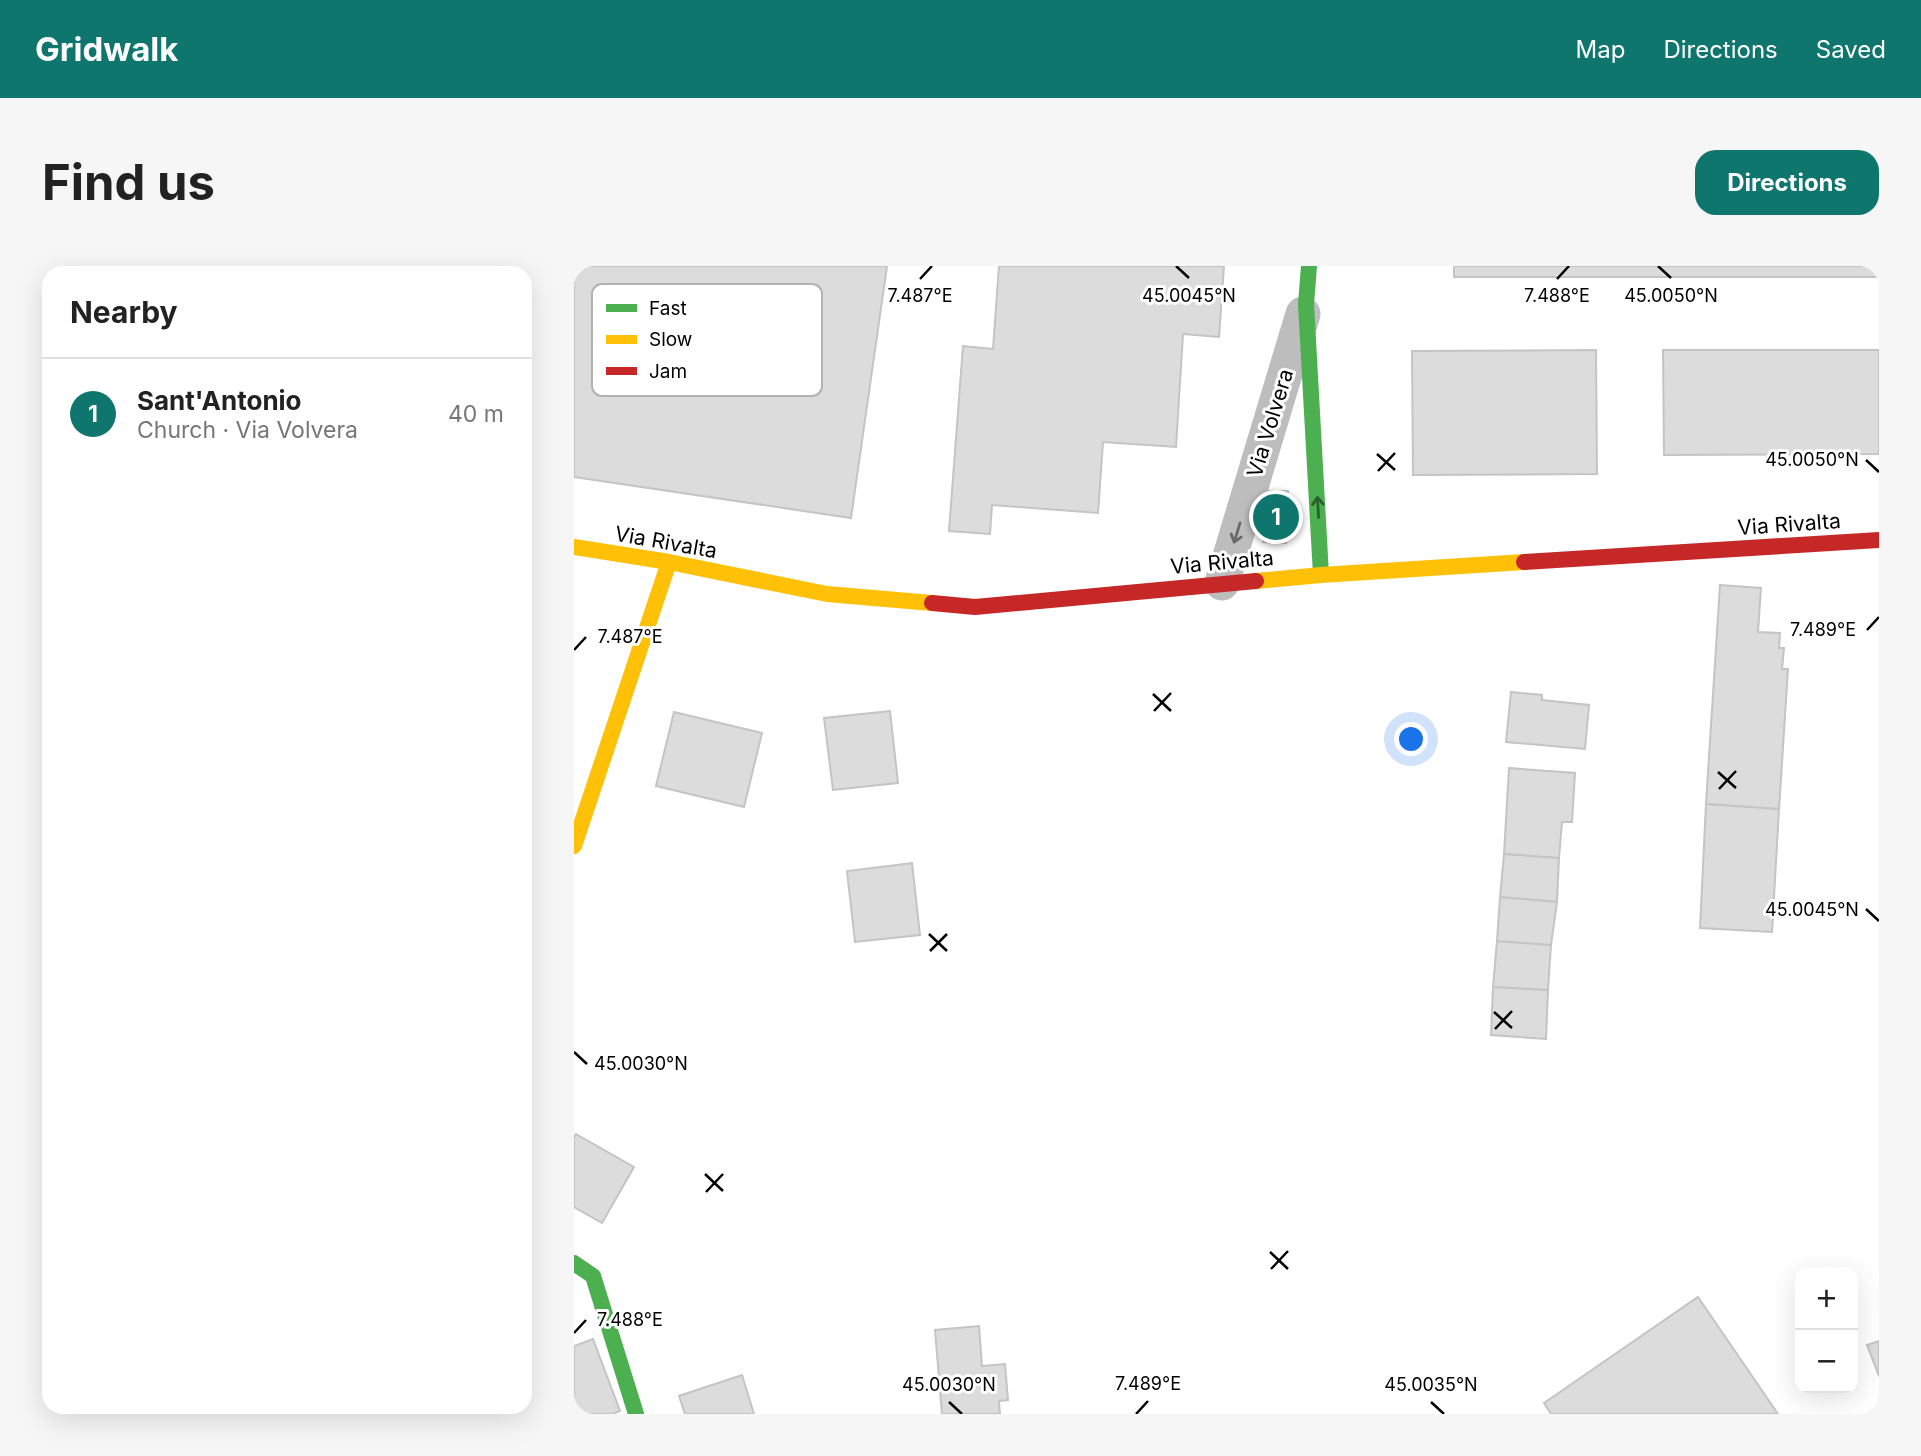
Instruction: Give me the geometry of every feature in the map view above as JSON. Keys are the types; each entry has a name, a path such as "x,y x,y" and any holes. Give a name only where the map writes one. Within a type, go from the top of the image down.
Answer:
{"street":[{"name":"Via Volvera","path":"1309,266 1306,304 1321,575"},
{"name":"Via Volvera","path":"1222,583 1306,304"},
{"name":"Via Rivalta","path":"574,547 669,562 827,594 975,607 1321,575 1879,540"},
{"path":"574,846 669,562"},
{"path":"574,1263 593,1276 636,1414"}],"building":[{"path":"574,266 887,266 851,518 574,477"},
{"path":"999,266 1224,266 1219,337 1183,334 1176,447 1103,442 1098,513 992,505 990,534 949,531 963,346 993,349"},
{"path":"1454,266 1879,266 1879,277 1454,277"},
{"path":"1596,350 1597,474 1413,475 1412,351"},
{"path":"1663,350 1879,350 1879,454 1664,455"},
{"path":"1265,491 1288,491 1286,543 1263,542"},
{"path":"1720,585 1761,588 1758,632 1780,633 1779,648 1784,648 1782,669 1788,669 1779,809 1706,804"},
{"path":"1511,692 1542,695 1542,700 1589,705 1585,749 1506,742"},
{"path":"890,711 898,783 833,790 824,718"},
{"path":"674,712 762,733 744,807 656,786"},
{"path":"1509,768 1575,773 1572,822 1562,822 1559,858 1504,854"},
{"path":"1706,804 1779,809 1772,932 1700,928"},
{"path":"1504,854 1559,858 1557,902 1500,897"},
{"path":"912,863 920,935 855,942 847,871"},
{"path":"1500,897 1557,902 1551,945 1497,941"},
{"path":"1497,941 1551,945 1548,990 1493,987"},
{"path":"1493,987 1548,990 1546,1039 1491,1035"},
{"path":"576,1134 634,1167 602,1223 574,1207"},
{"path":"1698,1297 1778,1414 1551,1414 1544,1403"},
{"path":"979,1326 982,1366 1005,1364 1008,1400 999,1401 1000,1414 942,1414 935,1330"},
{"path":"593,1339 620,1411 612,1414 574,1414 574,1346"},
{"path":"1879,1341 1879,1376 1867,1345"},
{"path":"742,1375 754,1414 685,1414 679,1396"}],"traffic: fast":[{"path":"1309,266 1306,304 1321,575"},
{"path":"574,1263 593,1276 636,1414"}],"traffic: slow":[{"path":"574,547 669,562 827,594 932,603"},
{"path":"574,846 669,562"},
{"path":"1256,581 1524,562"}],"traffic: jam":[{"path":"1524,562 1879,540"},
{"path":"932,603 975,607 1256,581"}],"place":[{"name":"Sant'Antonio","path":"1276,517"}]}
